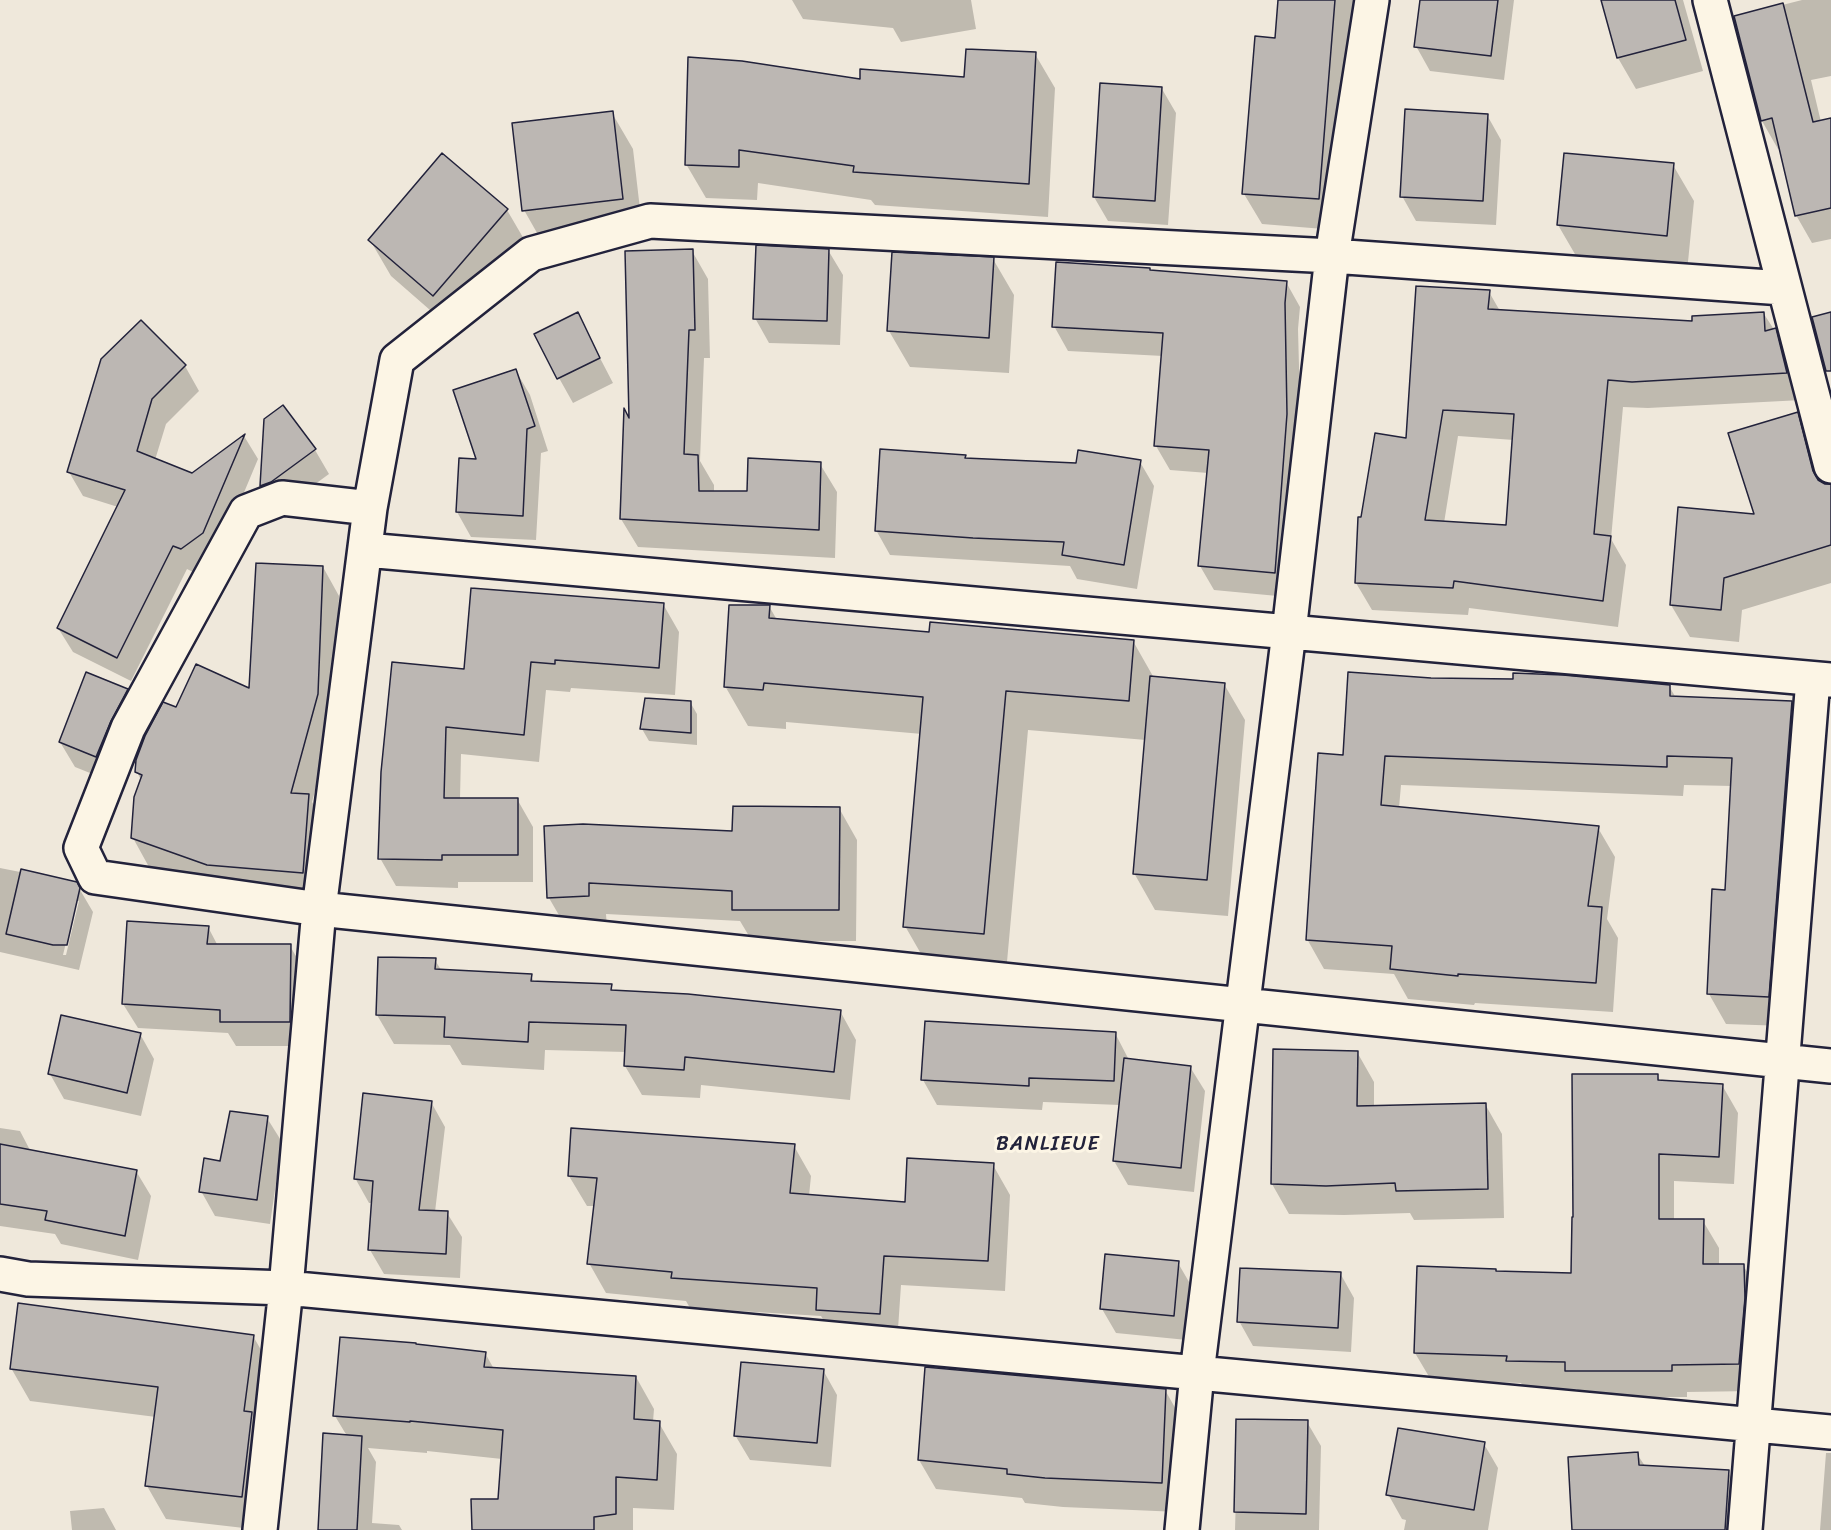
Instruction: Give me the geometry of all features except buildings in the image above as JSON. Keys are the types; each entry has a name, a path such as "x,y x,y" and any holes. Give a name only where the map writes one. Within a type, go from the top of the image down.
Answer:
{"street":[{"path":"1182,1530 1197,1373 1289,632 1332,256 1372,0"},
{"path":"1710,0 1831,466"},
{"path":"260,1530 286,1288 319,909 370,508 397,360 531,254 650,221 1332,256 1783,288"},
{"path":"370,508 282,498 246,512 128,728 81,848 95,877 319,909 1831,1066"},
{"path":"366,550 1822,679 1783,1061 1744,1530"},
{"path":"0,1274 28,1279 286,1288 1831,1432"}],"district":[{"name":"BANLIEUE","path":"1048,1145"}]}
